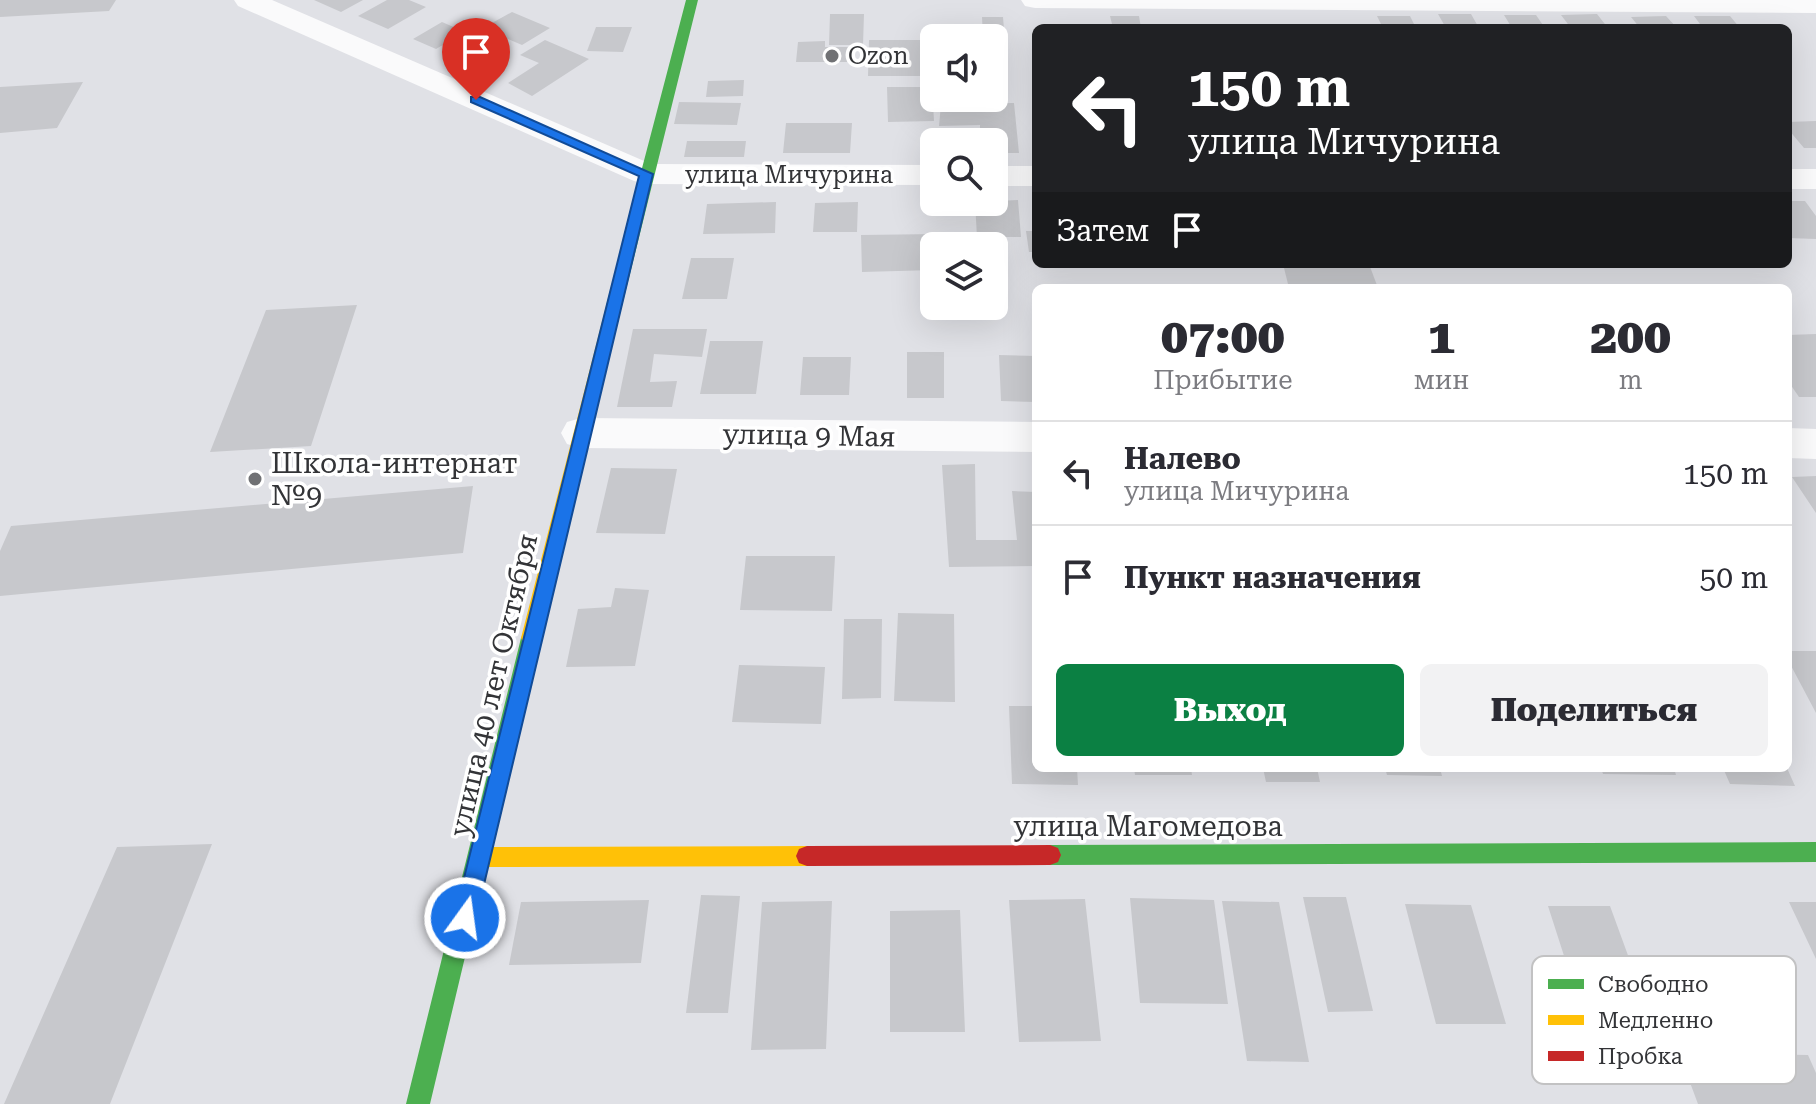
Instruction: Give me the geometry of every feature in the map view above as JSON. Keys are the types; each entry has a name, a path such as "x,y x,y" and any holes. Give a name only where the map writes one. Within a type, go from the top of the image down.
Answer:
{"street":[{"name":"улица Мичурина","path":"248,0 646,174 920,175"},
{"name":"улица 40 лет Октября","path":"418,1104 481,857 581,433 692,0"},
{"path":"1035,0 1816,5"},
{"path":"1008,176 1032,176"},
{"path":"1792,179 1816,179"},
{"name":"улица 9 Мая","path":"581,433 1032,437"},
{"path":"1792,443 1816,444"},
{"name":"улица Магомедова","path":"481,857 1816,852"}],"building":[{"path":"0,0 116,0 109,11 0,17"},
{"path":"314,0 363,0 341,12"},
{"path":"387,0 409,0 426,7 388,29 358,16"},
{"path":"512,12 550,28 522,45 483,28"},
{"path":"830,14 864,14 863,45 829,45"},
{"path":"1438,14 1471,14 1477,24 1444,24"},
{"path":"1597,14 1605,24 1568,24 1561,15"},
{"path":"1504,15 1536,15 1542,24 1510,24"},
{"path":"1110,16 1139,16 1140,24 1112,24"},
{"path":"1377,16 1410,16 1414,24 1381,24"},
{"path":"1666,16 1673,24 1637,24 1631,17"},
{"path":"1694,16 1730,16 1737,24 1700,24"},
{"path":"982,17 1003,17 1004,24 982,24"},
{"path":"442,22 465,32 436,49 413,39"},
{"path":"596,27 632,27 623,52 587,51"},
{"path":"545,40 589,59 532,96 508,83 539,63 520,55"},
{"path":"869,40 920,40 920,76 868,76"},
{"path":"825,41 825,47 848,47 847,62 796,62 798,42"},
{"path":"744,80 743,96 706,97 708,81"},
{"path":"83,82 57,128 0,133 0,87"},
{"path":"887,87 920,87 920,112 933,112 934,121 888,122"},
{"path":"679,102 741,103 737,125 674,124"},
{"path":"1008,103 1014,103 1019,153 1008,153 1008,128 939,126 940,112 1008,112"},
{"path":"1816,121 1816,148 1804,148 1792,134 1792,122"},
{"path":"786,123 852,123 850,153 783,153"},
{"path":"687,141 746,141 744,157 684,157"},
{"path":"1008,200 1018,200 1021,237 1008,237 1008,232 977,232 976,216 1008,216"},
{"path":"1792,201 1805,201 1816,216 1816,239 1792,238"},
{"path":"776,202 775,233 703,234 707,204"},
{"path":"858,202 857,232 813,232 815,203"},
{"path":"1026,231 1032,231 1032,252 1029,252"},
{"path":"920,234 920,270 862,272 861,235"},
{"path":"691,258 734,258 727,299 682,299"},
{"path":"1284,268 1370,268 1376,284 1288,284"},
{"path":"357,305 311,446 210,452 266,310"},
{"path":"633,329 707,329 702,357 654,354 650,382 677,381 672,407 617,407"},
{"path":"1816,334 1816,397 1799,397 1792,387 1792,335"},
{"path":"710,341 763,341 756,394 700,394"},
{"path":"907,352 944,352 944,398 907,398"},
{"path":"999,355 1032,356 1032,402 1001,401"},
{"path":"803,357 851,357 849,395 800,395"},
{"path":"975,464 976,540 1017,540 1012,491 1032,492 1032,566 949,567 942,465"},
{"path":"611,468 677,469 665,534 596,533"},
{"path":"1816,476 1816,513 1792,477"},
{"path":"473,486 463,553 0,596 0,551 11,526"},
{"path":"746,556 835,556 832,611 740,610"},
{"path":"615,588 649,590 635,666 566,667 578,609 611,607"},
{"path":"898,613 954,614 955,702 894,701"},
{"path":"844,619 882,619 881,698 842,699"},
{"path":"1792,651 1816,651 1816,713 1792,668"},
{"path":"739,665 825,667 821,724 732,722"},
{"path":"1009,706 1032,706 1032,772 1077,772 1078,785 1012,784"},
{"path":"1135,772 1192,772 1192,775 1135,775"},
{"path":"1264,772 1318,772 1320,782 1266,782"},
{"path":"1386,772 1441,772 1442,776 1387,775"},
{"path":"1675,772 1676,775 1603,774"},
{"path":"1725,772 1789,772 1795,786 1730,784"},
{"path":"212,844 110,1104 4,1104 117,847"},
{"path":"701,895 740,896 728,1013 686,1013"},
{"path":"1303,897 1346,897 1373,1011 1328,1012"},
{"path":"1130,898 1214,900 1228,1004 1140,1003"},
{"path":"1085,899 1101,1041 1019,1042 1009,900"},
{"path":"649,900 641,963 509,965 521,902"},
{"path":"832,901 826,1049 751,1050 762,902"},
{"path":"1222,901 1279,902 1309,1062 1247,1061"},
{"path":"1789,902 1816,902 1816,959"},
{"path":"1405,904 1471,905 1506,1024 1436,1024"},
{"path":"1548,906 1610,906 1628,956 1564,956"},
{"path":"960,910 965,1032 890,1032 890,911"},
{"path":"1796,1055 1808,1055 1816,1073 1816,1104 1698,1104 1691,1084 1796,1084"}],"traffic: fast":[{"path":"614,306 692,0"},
{"path":"418,1104 531,638"},
{"path":"1050,855 1816,852"}],"traffic: slow":[{"path":"531,638 614,306"},
{"path":"481,857 807,856"}],"traffic: jam":[{"path":"807,856 1050,855"}],"place":[{"name":"Ozon","path":"832,56"},
{"name":"Школа-интернат №9","path":"255,479"}],"route":[{"path":"465,918 646,174 476,100"}]}
